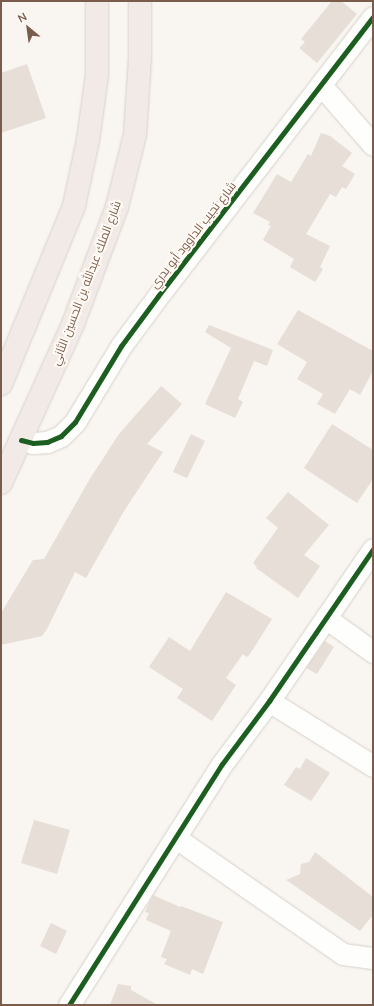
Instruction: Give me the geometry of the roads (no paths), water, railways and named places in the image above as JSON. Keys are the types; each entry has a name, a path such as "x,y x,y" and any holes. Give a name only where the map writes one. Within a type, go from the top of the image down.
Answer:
{"highway":[{"path":"1,384 74,206 88,140 97,75 97,1"},
{"name":"شارع الملك عبدالله بن الحسين الثاني","path":"1,483 73,324 117,207 135,135 140,58 140,1"}],"street":[{"name":"شارع نجيب الداوود أبو بدري","path":"21,440 33,444 47,442 61,436 75,422 121,346 373,17"},
{"path":"322,85 373,145"},
{"path":"68,1005 222,764 269,701 373,548"},
{"path":"326,618 373,652"},
{"path":"269,701 373,766"},
{"path":"176,838 343,954 373,958"}]}
